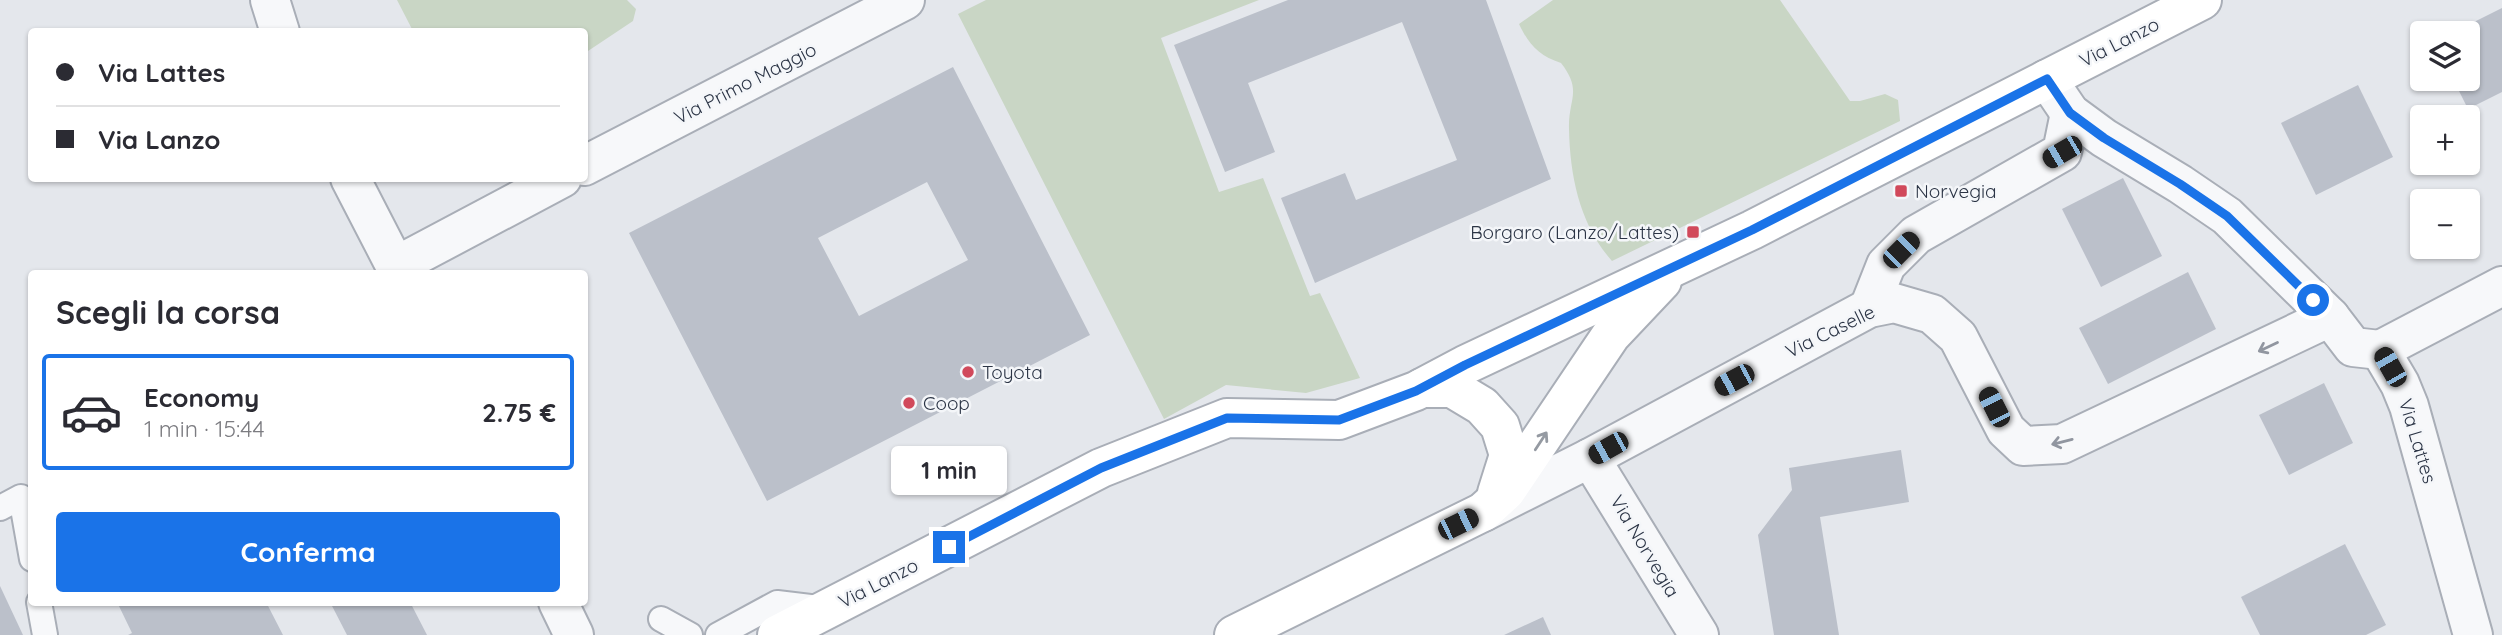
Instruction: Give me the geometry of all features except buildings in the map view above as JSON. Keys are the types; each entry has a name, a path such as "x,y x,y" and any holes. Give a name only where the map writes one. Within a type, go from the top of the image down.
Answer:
{"street":[{"path":"270,0 279,28"},
{"name":"Via Primo Maggio","path":"588,164 905,0"},
{"name":"Via Lanzo","path":"777,635 818,622 1101,468 1227,418 1339,420 1422,388 1776,217 2202,0"},
{"path":"2047,79 2070,113 2104,138 2227,216 2330,317 2353,346 2380,350 2502,286"},
{"path":"1869,308 1886,265 1916,235 2062,152 2070,113"},
{"path":"352,182 397,270 555,182"},
{"path":"1483,512 1506,491 1611,335 1678,264"},
{"name":"Via Caselle","path":"1590,458 1869,308 1894,303 1932,314 1958,337 2006,430 2023,446 2062,444 2330,317"},
{"name":"Via Lattes","path":"2380,350 2400,384 2409,406 2473,635"},
{"path":"1422,388 1452,388 1482,406 1500,426 1510,455 1499,489 1483,512"},
{"path":"818,622 1167,454 1219,437 1250,432 1328,435 1378,425 1424,404 1441,402 1465,409 1485,425 1493,439 1497,457 1496,475 1489,492 1478,505 1221,635"},
{"path":"1234,635 1590,458"},
{"name":"Via Norvegia","path":"1590,458 1699,635"},
{"path":"560,606 574,635"}],"lane":[{"path":"0,508 21,497 28,536"},
{"path":"718,635 777,603 818,622"},
{"path":"40,606 45,635"},
{"path":"661,619 690,635"}],"green space":[{"path":"397,0 627,0 636,9 633,21 588,51 588,28 411,28"},
{"path":"986,0 1259,0 1161,38 1219,192 1263,178 1310,296 1320,293 1360,378 1306,393 1226,385 1164,419 958,14"},
{"path":"1553,0 1780,0 1850,101 1885,94 1898,100 1900,121 1612,261 1592,232 1579,200 1572,165 1569,119 1573,88 1568,73 1561,63 1535,49 1519,24"}],"place":[{"name":"Norvegia","path":"1901,191"},
{"name":"Borgaro (Lanzo/Lattes)","path":"1693,232"},
{"name":"Toyota","path":"968,372"},
{"name":"Coop","path":"909,403"}],"route":[{"path":"949,547 1101,468 1227,418 1339,420 1416,391 1465,365 1752,230 2047,79 2070,113 2104,138 2227,216 2313,300"}]}
